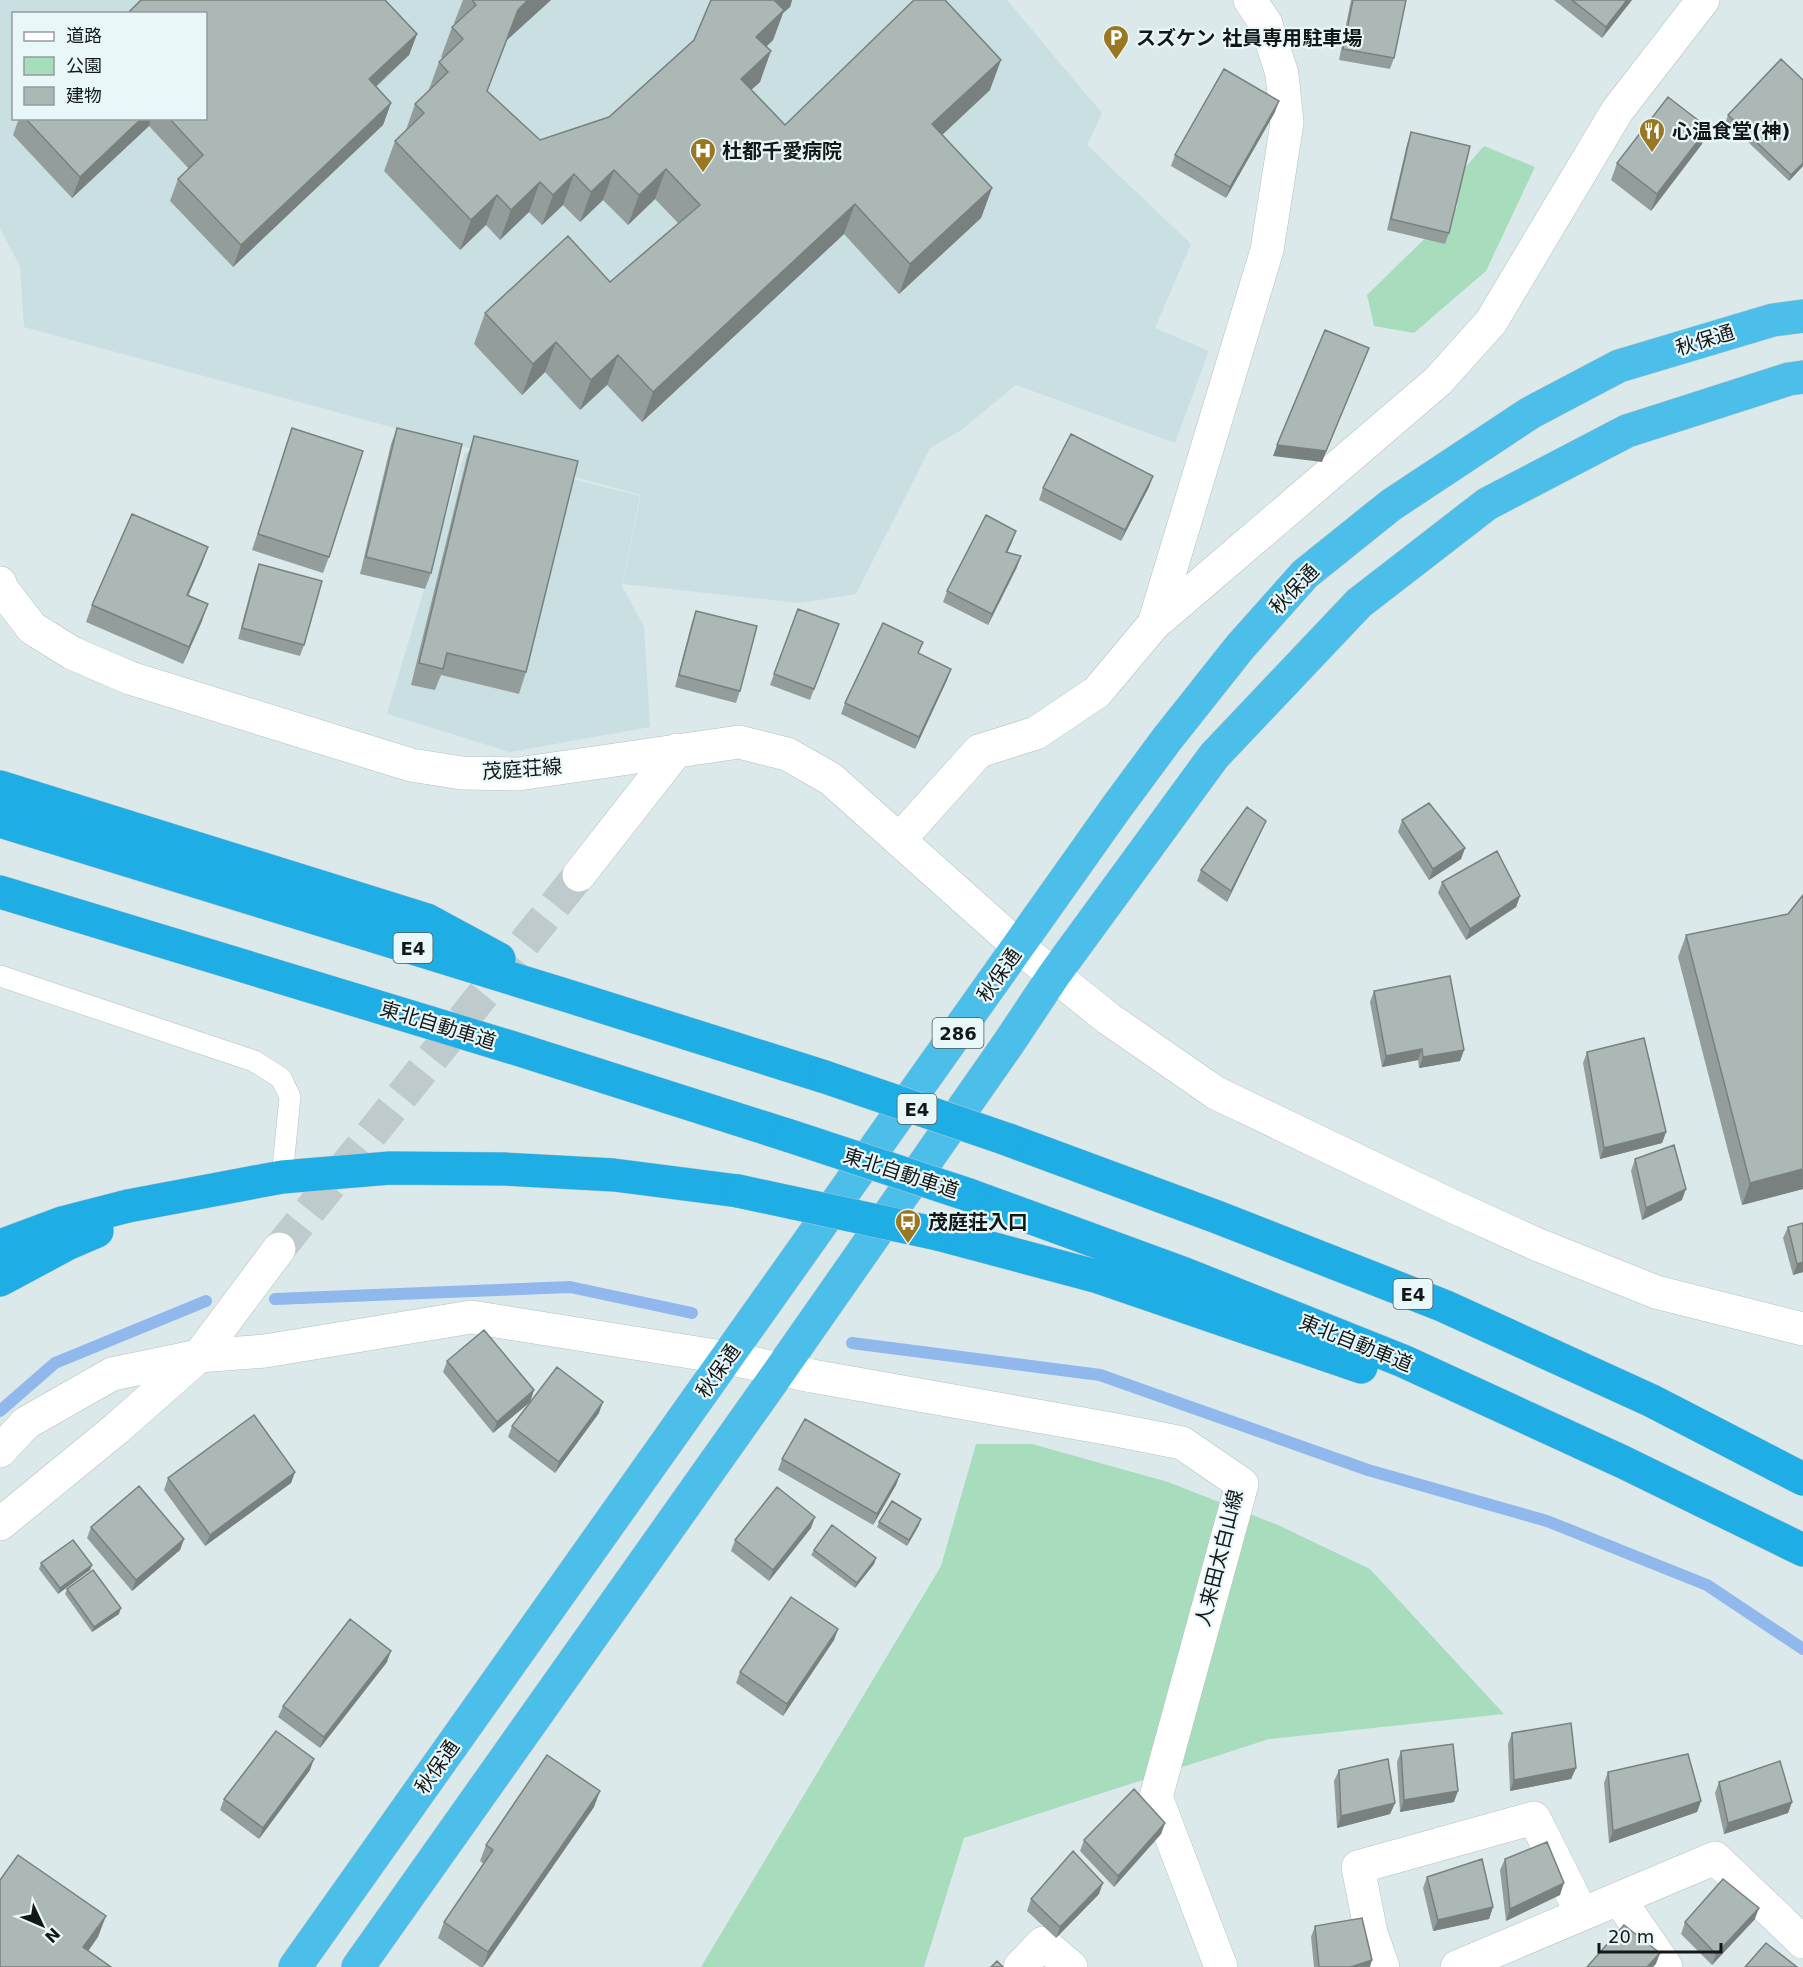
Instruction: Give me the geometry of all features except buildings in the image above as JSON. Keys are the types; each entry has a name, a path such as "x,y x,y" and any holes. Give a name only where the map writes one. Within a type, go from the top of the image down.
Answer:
{"highway":[{"name":"秋保通","path":"295,1967 1075,865 1167,739 1240,646 1305,574 1391,505 1520,420 1619,366 1773,320 1803,316"},
{"name":"286","path":"358,1967 781,1369 1054,975 1214,756 1359,603 1487,504 1627,431 1803,376"},
{"path":"0,786 427,920 565,995"},
{"name":"E4","path":"0,822 565,995 825,1077 1009,1140 1217,1217 1444,1306 1653,1401 1803,1479"},
{"name":"東北自動車道","path":"0,892 520,1050 969,1195 1185,1275 1403,1361 1623,1462 1803,1550"},
{"path":"0,1246 62,1223 128,1206 282,1177 390,1168 505,1169 614,1175 738,1191 938,1234 1095,1276 1261,1332 1623,1462"},
{"path":"0,1280 69,1243 135,1215 199,1193"}],"street":[{"path":"1154,624 1267,250 1278,191 1287,123 1282,74 1266,24 1250,0"},
{"path":"899,840 979,751 1036,734 1097,692 1154,624 1438,381 1491,322 1617,111 1703,0"},
{"name":"茂庭荘線","path":"0,583 2,589 32,628 72,653 130,678 411,765 462,773 518,774 739,742 787,754 831,779 1019,947 1109,1019 1216,1093 1536,1244 1656,1292 1803,1329"},
{"path":"579,875 677,750"},
{"path":"0,1524 116,1429 199,1356 279,1249"},
{"name":"人来田太白山線","path":"0,1450 26,1423 112,1374 199,1356 265,1351 471,1317 728,1358 812,1377 1182,1443 1242,1484 1156,1797 1221,1967"},
{"path":"1383,1967 1371,1933 1358,1867 1534,1818 1582,1914"},
{"path":"1457,1967 1715,1858 1803,1942"},
{"path":"1619,1899 1666,1967"},
{"path":"1020,1967 1043,1943 1071,1967"}],"lane":[{"path":"0,976 254,1061 281,1078 290,1097 282,1177"}],"shaded area":[{"path":"0,0 1007,0 1102,113 1087,145 1191,244 1155,328 1209,351 1175,443 1016,385 960,431 930,448 856,594 800,603 623,584 641,495 24,327 20,266 0,229"},
{"path":"465,452 640,496 622,586 644,626 650,727 510,752 387,714"}],"green space":[{"path":"1484,146 1535,167 1486,271 1414,333 1374,326 1367,295 1457,207 1456,178"},
{"path":"976,1444 1032,1444 1168,1482 1278,1525 1370,1569 1504,1714 1269,1739 964,1838 924,1967 701,1967 941,1566"}],"waterway":[{"path":"275,1299 570,1287 692,1313"},
{"path":"0,1411 55,1363 206,1301"},
{"path":"852,1343 1100,1375 1368,1470 1547,1521 1707,1585 1803,1649"}],"tunnel":[{"path":"279,1249 579,875"}],"place":[{"name":"スズケン 社員専用駐車場","path":"1116,61"},
{"name":"心温食堂(神)","path":"1652,154"},
{"name":"杜都千愛病院","path":"703,174"},
{"name":"茂庭荘入口","path":"908,1245"}]}
